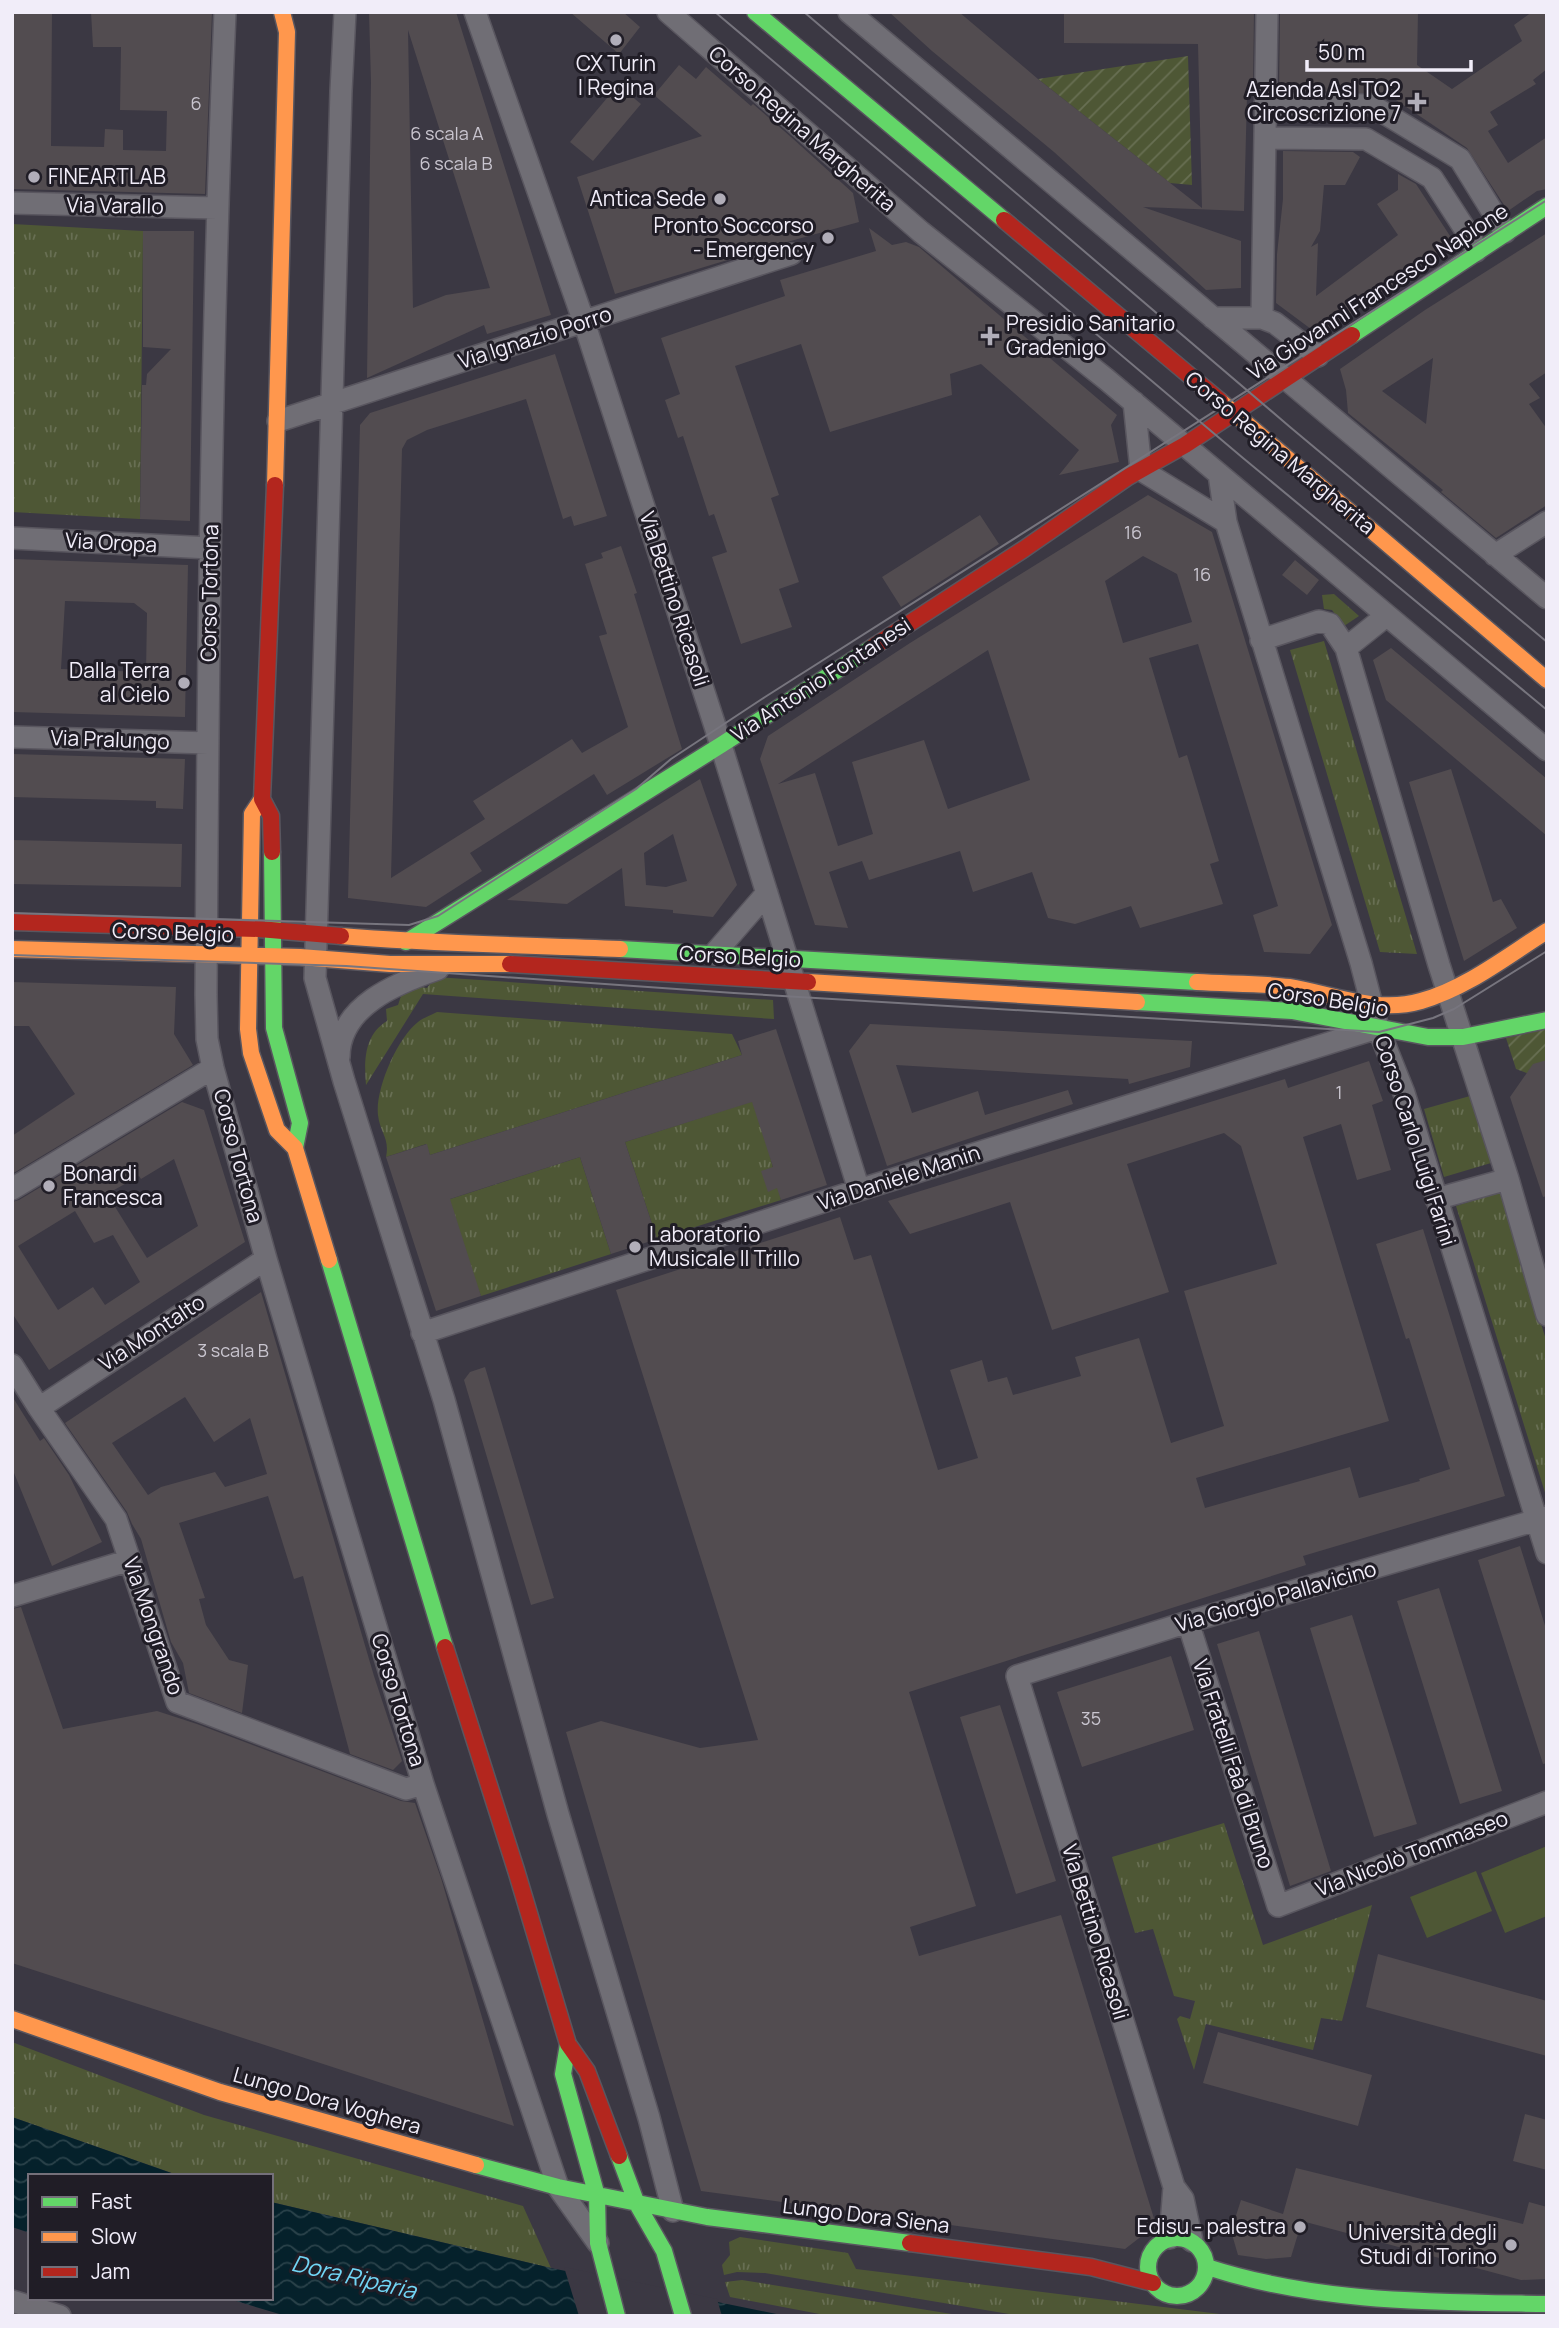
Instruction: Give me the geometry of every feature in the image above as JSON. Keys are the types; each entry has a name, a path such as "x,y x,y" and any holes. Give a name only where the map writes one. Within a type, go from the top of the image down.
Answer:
{"main road":[{"name":"Corso Tortona","path":"282,12 287,33 278,421 262,799 271,816 274,1028 300,1124 295,1148"},
{"name":"Corso Tortona","path":"287,33 298,12"},
{"name":"Corso Regina Margherita","path":"755,12 1547,680"},
{"name":"Via Giovanni Francesco Napione","path":"1233,413 1547,206"},
{"name":"Via Antonio Fontanesi","path":"406,942 721,745 1141,470 1233,413"},
{"name":"Corso Tortona","path":"262,799 252,814 248,1029 251,1053 277,1130 295,1148 474,1744 516,1870 568,2044 587,2071 637,2204 664,2251 682,2316"},
{"name":"Corso Belgio","path":"12,922 249,929 406,942 714,954 1287,987 1371,1004 1409,1004 1448,993 1547,931"},
{"name":"Corso Belgio","path":"12,949 314,958 390,964 457,963 1292,1011 1429,1037 1463,1037 1547,1020"},
{"name":"Lungo Dora Voghera","path":"12,2020 220,2092 372,2137 558,2187 637,2204"},
{"name":"Corso Tortona","path":"568,2044 563,2074 597,2196 598,2244 617,2316"},
{"name":"Lungo Dora Siena","path":"637,2204 1091,2267 1153,2283"},
{"path":"1170,2238 1192,2241 1204,2254 1207,2267 1203,2282 1187,2295 1167,2295 1153,2283 1148,2272 1152,2252 1156,2245 1170,2238"},
{"name":"Lungo Dora Siena","path":"1091,2267 1113,2265 1152,2252"},
{"path":"1207,2267 1303,2292 1436,2301 1547,2304"}],"street":[{"name":"Corso Tortona","path":"225,12 217,208 210,548 207,1040 266,1259 423,1784 558,2187 598,2244"},
{"path":"345,12 314,935 315,978 444,1400 558,1814 649,2118 673,2211"},
{"name":"Via Bettino Ricasoli","path":"475,12 584,322 721,745 859,1190"},
{"name":"Corso Regina Margherita","path":"668,12 921,232 1134,402 1547,750"},
{"path":"849,12 1547,598"},
{"path":"1262,318 1267,12"},
{"path":"1265,104 1371,105 1460,159 1505,232"},
{"path":"1334,105 1335,139"},
{"path":"1400,159 1416,132"},
{"path":"1265,138 1366,139 1432,178 1476,251"},
{"path":"1447,200 1476,184"},
{"name":"Via Varallo","path":"12,203 217,208"},
{"name":"Via Ignazio Porro","path":"278,421 791,254"},
{"path":"1213,318 1262,318 1275,323 1318,356"},
{"path":"1134,402 1141,470 1226,522"},
{"name":"Corso Carlo Luigi Farini","path":"1219,474 1226,522 1361,963 1378,1028 1404,1093 1436,1199 1542,1518 1547,1553"},
{"path":"1495,555 1547,522"},
{"name":"Via Oropa","path":"12,538 210,548"},
{"path":"1346,648 1386,616"},
{"path":"1261,640 1319,621 1329,624 1346,648 1547,1315"},
{"name":"Via Pralungo","path":"12,737 208,743"},
{"path":"714,954 767,893"},
{"path":"339,1063 339,1049 345,1029 362,1008 395,985 457,963"},
{"name":"Via Daniele Manin","path":"422,1333 859,1190 1378,1028 1448,993"},
{"path":"12,1189 214,1068"},
{"path":"1436,1199 1508,1179"},
{"name":"Via Montalto","path":"39,1408 266,1259"},
{"name":"Via Mongrando","path":"12,1365 116,1519 177,1702 406,1789 423,1784"},
{"name":"Via Giorgio Pallavicino","path":"1017,1676 1188,1622 1542,1518"},
{"path":"12,1596 130,1560"},
{"name":"Via Fratelli Faà di Bruno","path":"1188,1622 1278,1906"},
{"name":"Via Bettino Ricasoli","path":"1017,1676 1174,2187 1183,2199 1192,2241"},
{"name":"Via Nicolò Tommaseo","path":"1278,1906 1547,1802"},
{"name":"Via Bettino Ricasoli","path":"1170,2238 1174,2187"},
{"path":"12,2301 46,2314"}],"green space":[{"path":"1188,56 1192,185 1170,183 1038,79"},
{"path":"12,224 143,231 140,519 12,512"},
{"path":"1334,594 1359,616 1344,626 1332,610 1324,609 1322,595"},
{"path":"1324,641 1417,954 1380,952 1290,650"},
{"path":"435,977 773,1000 774,1019 423,994 366,1085 367,1049 379,1027 387,1021 386,1009 398,1005 401,996 414,986 427,988"},
{"path":"437,1012 732,1034 742,1055 430,1155 426,1144 386,1157 387,1145 378,1115 384,1079 402,1040 420,1021"},
{"path":"1547,1029 1547,1078 1542,1079 1516,1069 1506,1038"},
{"path":"1470,1096 1491,1163 1444,1177 1424,1109"},
{"path":"756,1100 781,1200 657,1239 625,1142"},
{"path":"580,1157 611,1254 481,1296 444,1201"},
{"path":"1500,1192 1547,1343 1547,1499 1456,1206"},
{"path":"1224,1823 1263,1945 1372,1905 1342,2021 1321,2018 1313,2050 1206,2024 1194,2070 1177,2019 1180,2016 1190,2019 1195,2001 1174,1996 1153,1929 1135,1933 1112,1857"},
{"path":"1547,1846 1547,1916 1505,1933 1481,1873"},
{"path":"1476,1871 1492,1911 1427,1938 1410,1897"},
{"path":"12,2042 204,2115 523,2206 551,2268 273,2202 273,2174 174,2174 12,2117"},
{"path":"740,2237 848,2253 856,2269 1236,2316 1021,2316 765,2273 737,2272 724,2275 722,2265 730,2255 729,2242"},
{"path":"742,2280 964,2316 830,2316 730,2297 725,2282"}],"water":[{"path":"12,2117 174,2174 28,2174 28,2232 12,2227"},
{"name":"Dora Riparia","path":"273,2202 551,2268 786,2316 286,2316 233,2300 273,2300"}],"pier":[{"path":"564,2267 717,2299 722,2316 579,2316"}],"building":[{"path":"12,12 52,12 51,146 104,147 105,129 123,130 123,150 166,151 167,111 120,110 121,47 93,47 91,12 212,12 205,194 12,189"},
{"path":"369,12 456,12 551,315 487,334 484,325 367,378 371,82","holes":["408,30 490,288 446,295 413,308"]},
{"name":"CX Turin | Regina","path":"570,12 623,12 640,27 619,54"},
{"path":"889,12 959,12 1038,79 1202,208 1198,44 1064,43 1064,12 1254,12 1253,90 1251,96 1247,96 1244,211 1143,207 1241,241 1241,288 1206,290 1054,152"},
{"path":"1280,12 1418,12 1417,65 1452,89 1522,41 1514,25 1532,12 1547,12 1547,69 1533,80 1536,84 1490,112 1498,125 1488,131 1508,163 1547,137 1547,189 1537,191 1508,211 1467,148 1387,94 1279,90"},
{"name":"Antica Sede","path":"679,65 696,79 706,67 791,137 853,193 859,222 615,294 577,177 702,136 654,95"},
{"path":"618,85 641,104 593,161 570,142"},
{"path":"1283,151 1353,152 1360,157 1345,185 1324,185 1320,231 1311,247 1318,243 1316,296 1398,235 1377,204 1398,190 1398,174 1416,184 1454,242 1319,335 1276,303 1277,254 1283,199"},
{"path":"869,228 892,245 906,242 919,247 1117,415 1111,425 1119,462 1059,475 1079,450 981,364 950,374 952,395 830,432 801,344 735,366 779,495 771,498 799,582 779,589 792,627 741,644 712,557 727,552 714,514 709,516 683,436 678,438 665,400 680,394 661,338 785,296 780,280 876,251"},
{"path":"143,231 194,231 190,521 140,519 142,385 146,385 147,374 171,349 143,347"},
{"path":"1547,233 1547,372 1529,384 1540,398 1529,404 1547,429 1547,505 1496,538 1441,492 1443,490 1348,413 1346,390 1340,369 1425,310","holes":["1433,358 1426,424 1382,391"]},
{"path":"555,354 607,516 574,526 571,516 563,519 526,399 427,430 407,440 402,449 391,878 485,819 473,801 572,739 582,753 628,727 599,636 607,634 585,564 603,558 601,553 621,546 682,749 607,795 594,774 470,853 482,871 426,907 348,898 360,425 370,413"},
{"path":"1148,495 1212,532 1332,925 1310,954 1264,952 1253,915 1278,906 1198,644 1149,658 1179,758 1187,755 1219,861 1210,864 1223,904 1140,928 1131,906 1075,924 1048,918 1032,872 973,892 960,851 869,880 862,861 829,872 848,928 815,925 760,759 768,736 910,643","holes":["1143,556 1177,574 1192,622 1123,643 1105,581","988,650 1030,780 948,809 924,740 852,762 873,834 838,846 815,773 778,784"]},
{"path":"980,515 999,544 901,607 882,577"},
{"path":"12,559 188,565 185,717 12,712","holes":["65,601 134,603 147,613 146,672 61,669"]},
{"path":"1295,560 1319,580 1307,595 1282,575"},
{"path":"1391,648 1547,779 1547,836 1386,700 1373,660"},
{"path":"12,754 185,759 183,809 156,808 156,801 12,797"},
{"path":"1451,769 1493,902 1501,899 1517,928 1464,961 1409,782"},
{"path":"700,779 737,885 713,917 625,906 622,868 567,904 507,900","holes":["673,834 687,881 666,887 646,885 644,853"]},
{"path":"12,840 182,844 181,887 12,884"},
{"path":"12,982 176,987 174,1034 193,1065 12,1174 12,1136 75,1094 29,1026 12,1026"},
{"path":"870,1024 1192,1041 1190,1067 1129,1084 1128,1079 896,1065 912,1113 978,1091 985,1115 1068,1090 1073,1104 887,1166 849,1051"},
{"path":"776,1029 827,1185 781,1200 777,1188 768,1192 761,1171 773,1167 752,1102 625,1142 657,1239 611,1254 580,1157 450,1199 481,1296 436,1311 386,1157 427,1144 430,1155 742,1055 738,1041"},
{"path":"1547,1060 1547,1196 1543,1197 1510,1097 1533,1064"},
{"path":"1369,1061 1383,1101 1372,1105 1391,1170 1357,1180 1341,1124 1303,1137 1389,1421 1196,1478 1205,1508 1350,1467 1359,1498 1420,1481 1419,1479 1450,1469 1376,1244 1423,1229 1505,1496 1303,1556 1306,1565 909,1692 976,1906 910,1927 919,1956 1061,1915 1156,2225 1125,2249 701,2191 566,1732 601,1721 700,1748 758,1740 616,1290 840,1217 854,1260 871,1255 938,1470 978,1458 950,1370 982,1360 988,1382 1007,1377 1013,1395 1081,1376 1075,1357 1139,1338 1171,1443 1224,1426 1184,1291 1277,1264 1241,1146 1224,1133 1127,1164 1169,1292 1052,1330 1010,1202 910,1234 888,1201 1285,1079 1288,1088"},
{"path":"182,1102 204,1110 245,1242 49,1370 12,1313 12,1202","holes":["174,1159 198,1226 147,1258 107,1194 139,1176 141,1179","75,1211 94,1243 113,1235 140,1282 105,1305 93,1287 58,1310 18,1246"]},
{"path":"261,1292 374,1676 402,1761 393,1770 350,1754 303,1576 294,1579 268,1496 179,1523 205,1598 199,1599 206,1625 229,1660 248,1665 242,1713 189,1693 183,1663 171,1642 141,1539 127,1512 65,1423","holes":["185,1397 214,1442 250,1418 267,1474 225,1487 215,1472 161,1487 148,1495 112,1443"]},
{"path":"485,1367 554,1598 531,1605 464,1380 470,1372"},
{"path":"12,1396 40,1441 44,1438 69,1475 102,1542 52,1566 12,1468"},
{"path":"1520,1546 1547,1632 1547,1763 1543,1764 1478,1560"},
{"path":"1439,1588 1502,1791 1460,1804 1397,1601"},
{"path":"21,1607 63,1729 157,1711 401,1801 415,1803 441,1878 514,2126 12,1963 12,1609"},
{"path":"1352,1615 1417,1824 1374,1837 1310,1628"},
{"path":"1259,1631 1331,1871 1290,1886 1217,1644"},
{"path":"1171,1656 1194,1730 1082,1767 1057,1692"},
{"path":"1000,1705 1056,1881 1016,1894 960,1717"},
{"path":"1378,1954 1547,2001 1547,2056 1366,2007"},
{"path":"1218,2032 1372,2075 1358,2126 1203,2083"},
{"path":"1525,2114 1547,2120 1547,2170 1513,2161"},
{"path":"1296,2168 1523,2224 1529,2202 1547,2207 1547,2279 1521,2280 1302,2221 1291,2257 1266,2259 1238,2255 1231,2231 1241,2200 1283,2214"}],"tram line":[{"path":"715,12 1243,458 1547,710"},
{"path":"804,12 1290,427 1547,642"},
{"path":"12,913 409,925 438,916 636,789 671,759 765,697 1547,200"},
{"path":"12,955 346,966 734,993 1379,1032 1433,1018 1454,1009 1547,951"}],"traffic: fast":[{"path":"755,12 1004,220"},
{"path":"1352,335 1547,206"},
{"path":"406,942 873,647"},
{"path":"272,852 274,1028 300,1123 295,1148"},
{"path":"620,949 1197,982"},
{"path":"1137,1002 1292,1011 1428,1037 1463,1037 1547,1020"},
{"path":"329,1260 445,1647"},
{"path":"568,2044 563,2074 597,2196 598,2243 617,2316"},
{"path":"619,2156 637,2204 664,2251 683,2316"},
{"path":"476,2165 558,2187 707,2217 910,2243"},
{"path":"1171,2238 1183,2238 1198,2246 1206,2261 1206,2267 1206,2273 1198,2288 1183,2296 1171,2296 1156,2288 1148,2273 1148,2261 1156,2246 1171,2238"},
{"path":"1207,2267 1249,2279 1333,2294 1418,2301 1547,2304"}],"traffic: slow":[{"path":"275,485 287,32 282,12"},
{"path":"1220,401 1547,680"},
{"path":"262,799 252,814 248,1029 251,1053 277,1130 295,1148 329,1260"},
{"path":"1197,982 1289,987 1371,1004 1404,1004 1421,1001 1454,988 1486,971 1547,931"},
{"path":"341,936 446,943 620,949"},
{"path":"12,949 300,957 390,964 510,964"},
{"path":"808,982 1137,1002"},
{"path":"12,2019 220,2092 476,2165"}],"traffic: jam":[{"path":"1004,220 1220,401"},
{"path":"873,647 1024,549 1128,477 1185,445 1352,335"},
{"path":"272,852 271,816 262,799 275,485"},
{"path":"12,922 259,929 341,936"},
{"path":"510,964 808,982"},
{"path":"445,1647 568,2044 587,2071 619,2156"},
{"path":"910,2243 1091,2267 1153,2283"}],"place":[{"name":"CX Turin | Regina","path":"616,40"},
{"name":"Azienda Asl TO2 Circoscrizione 7","path":"1417,102"},
{"name":"FINEARTLAB","path":"34,177"},
{"name":"Antica Sede","path":"720,199"},
{"name":"Pronto Soccorso - Emergency","path":"828,238"},
{"name":"Presidio Sanitario Gradenigo","path":"990,336"},
{"name":"Dalla Terra al Cielo","path":"184,683"},
{"name":"Bonardi Francesca","path":"49,1186"},
{"name":"Laboratorio Musicale Il Trillo","path":"635,1247"},
{"name":"Edisu - palestra","path":"1300,2227"},
{"name":"Università degli Studi di Torino","path":"1511,2245"}]}
